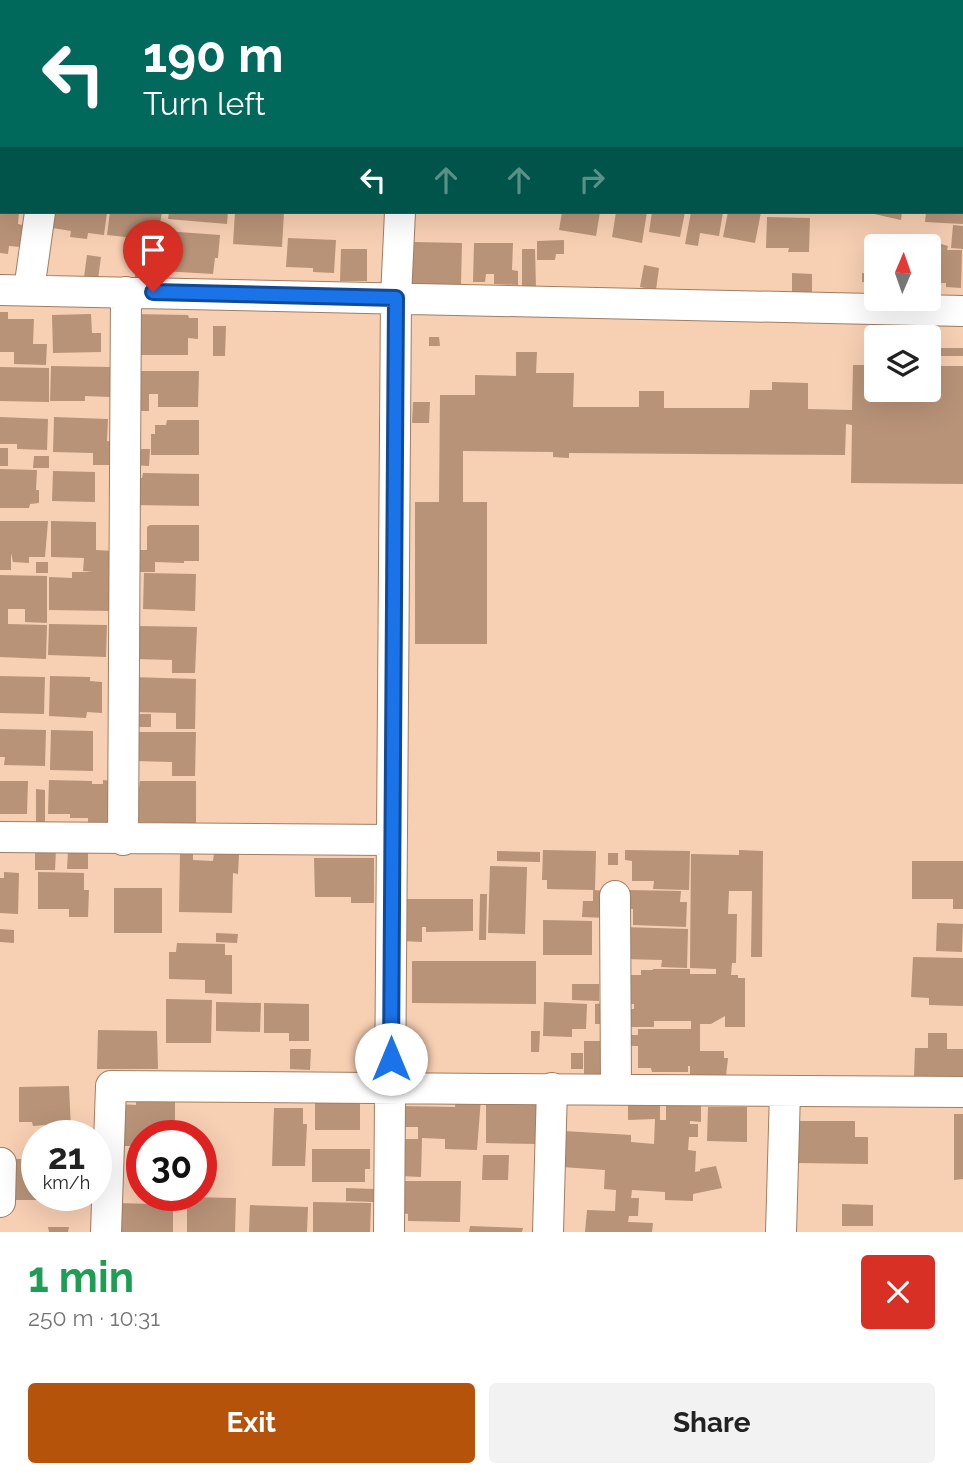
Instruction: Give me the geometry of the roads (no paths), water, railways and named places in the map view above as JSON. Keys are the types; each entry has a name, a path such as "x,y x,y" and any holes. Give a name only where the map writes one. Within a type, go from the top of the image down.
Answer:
{"street":[{"path":"39,214 15,290 963,311"},
{"path":"389,1232 396,298 400,214"},
{"path":"123,840 126,292"},
{"path":"0,837 391,840"},
{"path":"615,896 616,1089"},
{"path":"106,1232 111,1086 963,1092"},
{"path":"548,1232 552,1088"},
{"path":"780,1232 785,1092"},
{"path":"0,1202 1,1163"}]}
